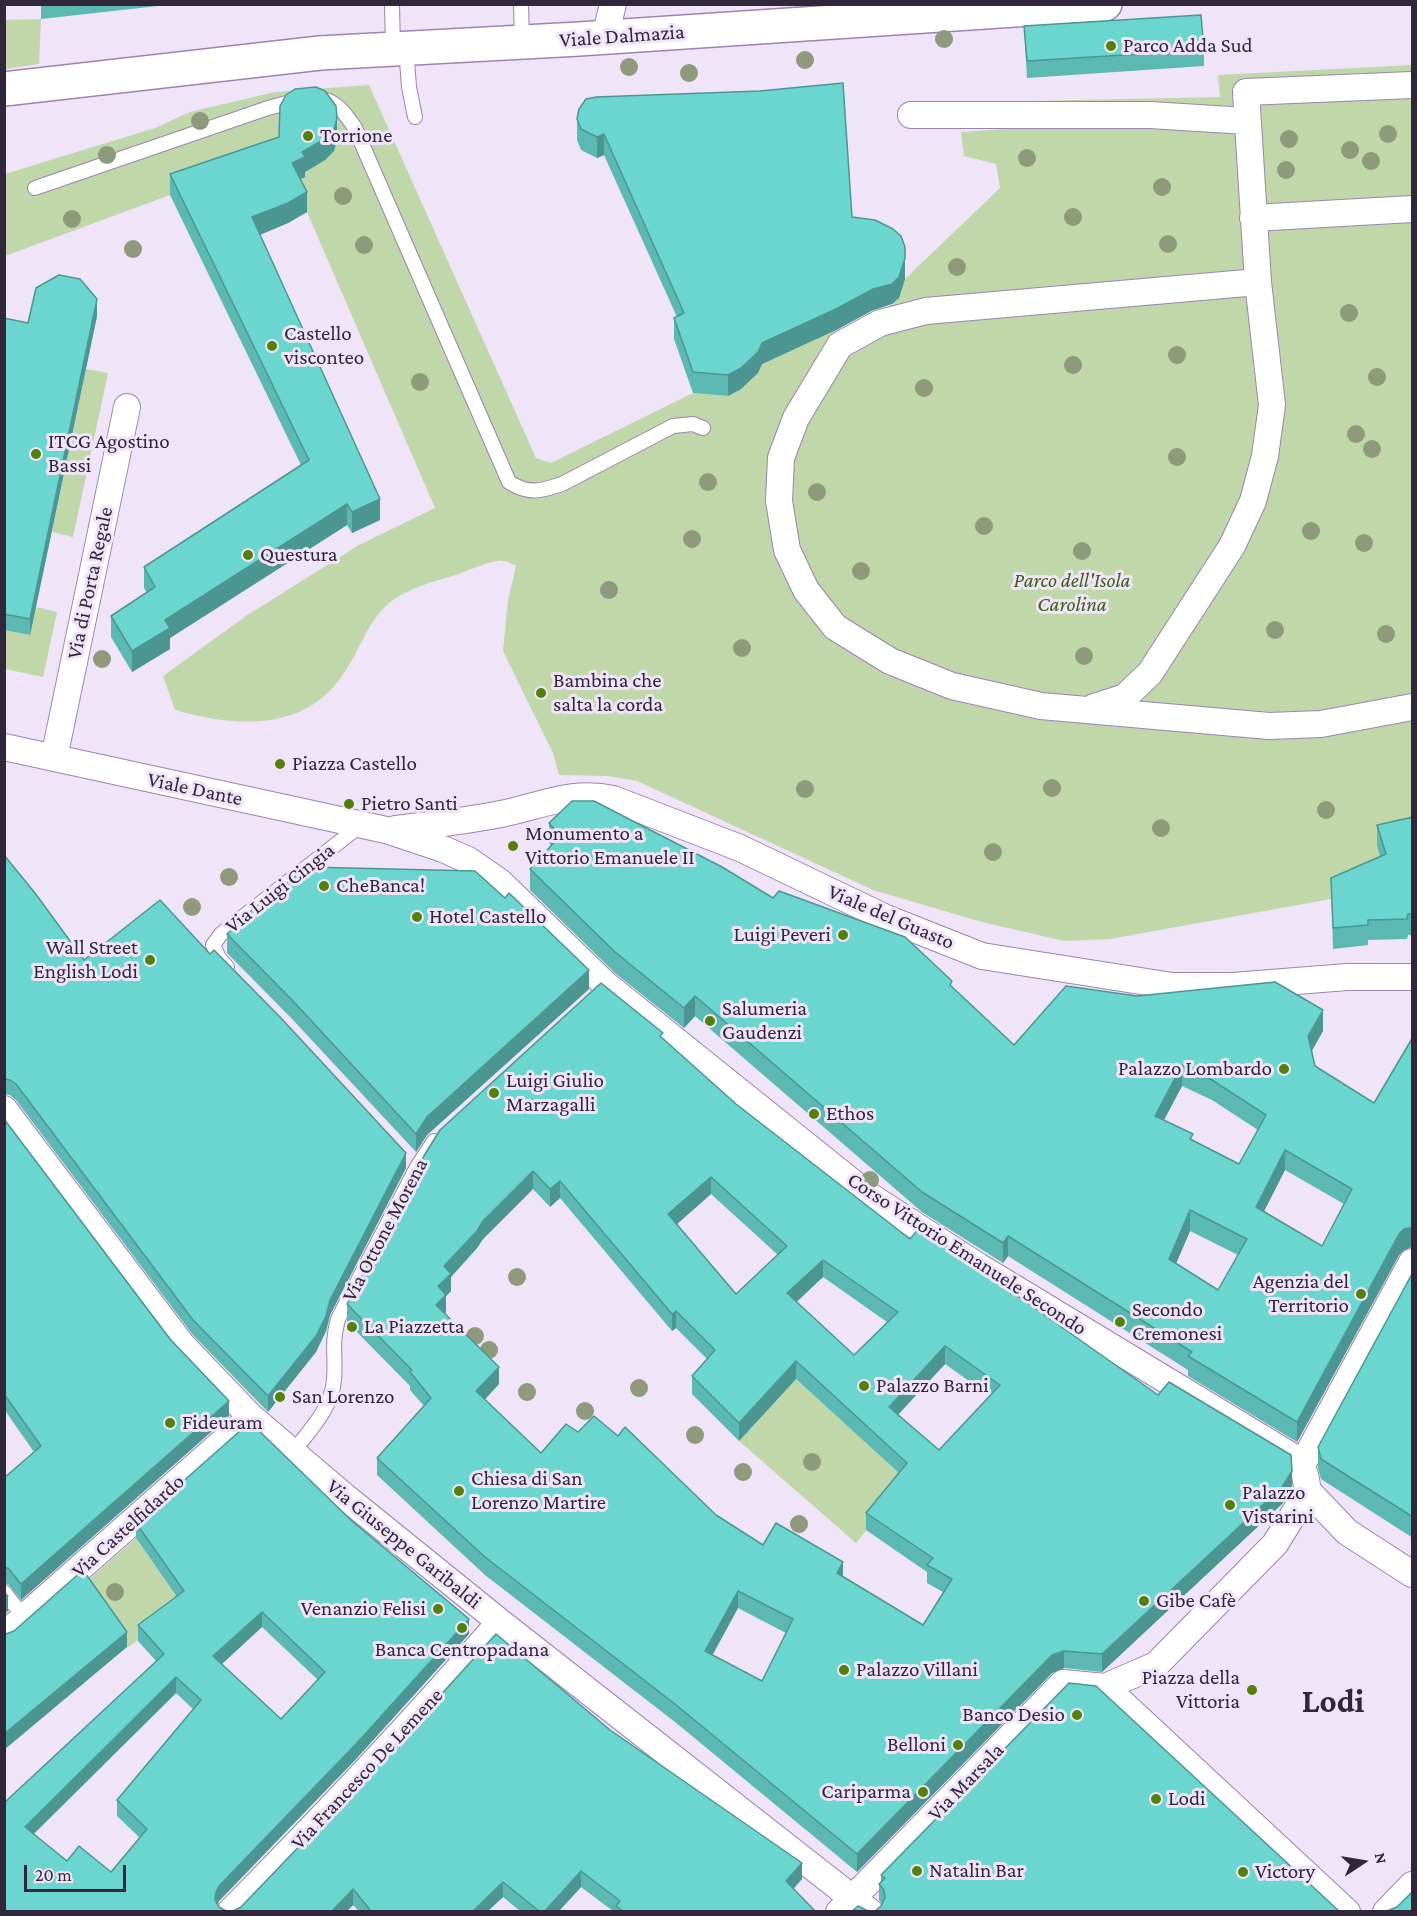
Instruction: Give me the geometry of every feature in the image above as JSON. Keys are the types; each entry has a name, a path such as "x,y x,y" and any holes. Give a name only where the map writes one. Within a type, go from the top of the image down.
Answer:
{"street":[{"path":"604,37 613,4"},
{"name":"Viale Dalmazia","path":"4,89 320,53 1105,4"},
{"name":"Viale Dalmazia","path":"4,109 141,75"},
{"path":"1082,711 1125,697 1150,673 1232,546 1253,501 1265,456 1272,405 1258,282 1246,92 1413,84"},
{"path":"911,115 1150,115 1247,121"},
{"path":"1253,218 1413,209"},
{"path":"1258,282 926,311 880,323 840,345 796,418 781,458 779,501 788,550 806,590 835,627 890,661 952,686 1041,706 1269,726 1321,724 1413,707"},
{"name":"Via di Porta Regale","path":"54,758 127,407"},
{"name":"Viale Dante","path":"4,747 386,830"},
{"name":"Viale del Guasto","path":"386,830 464,821 566,798 594,795 614,799 740,849 886,918 982,956 1173,986 1233,986 1347,977 1413,977"},
{"name":"Corso Vittorio Emanuele Secondo","path":"386,830 468,860 500,882 605,984 868,1195 978,1266 1303,1463"},
{"name":"Via Giuseppe Garibaldi","path":"4,1109 182,1345 251,1417 500,1623 854,1907"},
{"path":"1413,1262 1303,1463 1308,1491 1347,1532 1413,1574"},
{"name":"Via Castelfidardo","path":"4,1635 251,1417"},
{"path":"1308,1491 1275,1544 1156,1665 1105,1687 1347,1911"},
{"name":"Via Francesco De Lemene","path":"230,1911 341,1798 500,1623"},
{"name":"Via Marsala","path":"854,1907 1063,1683 1105,1687"},
{"path":"1386,1911 1413,1885"}],"lane":[{"path":"392,4 415,117"},
{"path":"521,4 522,41"},
{"path":"35,188 285,102 308,98 329,100 347,116 355,128 509,482 520,489 529,491 550,488 562,484 673,426 693,424 703,428"},
{"name":"Via Luigi Cingia","path":"234,974 219,958 213,945 221,934 361,824"},
{"name":"Via Ottone Morena","path":"292,1452 319,1418 332,1392 334,1379 332,1343 338,1319 413,1163 442,1134"},
{"path":"4,1592 19,1610 27,1613 33,1611"}],"green space":[{"path":"41,19 39,64 5,69 4,20"},
{"name":"Parco dell'Isola Carolina","path":"1412,65 1412,837 1377,846 1386,874 1331,899 1110,939 1064,941 982,922 873,890 637,781 607,776 559,775 553,753 503,651 508,601 516,566 506,562 488,563 428,583 398,597 382,610 371,625 344,673 328,693 310,706 289,716 245,722 221,720 175,710 163,676 246,616 359,545 435,508 307,212 292,183 298,164 324,160 335,147 337,139 280,126 278,139 260,166 170,195 5,256 5,174 155,128 190,112 275,92 369,85 536,458 551,463 693,393 728,396 741,389 758,373 762,364 800,346 837,324 839,330 893,304 899,298 905,279 1000,188 996,164 964,156 961,132 1032,127 1032,101 1220,97 1218,75"},
{"path":"86,369 108,373 73,537 52,532"},
{"path":"36,607 57,612 43,677 5,669 5,630 30,635"},
{"path":"796,1379 907,1480 856,1543 739,1441"},
{"path":"136,1538 184,1607 127,1648 83,1585"}],"building":[{"path":"1201,15 1204,50 1027,61 1024,26"},
{"path":"843,83 852,217 875,220 901,236 905,247 905,258 899,277 892,284 873,289 762,343 758,352 741,368 728,375 693,372 674,318 684,313 604,134 597,137 581,129 577,119 579,109 586,99 596,97 760,91"},
{"name":"Castello visconteo","path":"316,87 325,91 336,106 337,118 334,130 325,139 302,152 305,157 292,163 307,192 288,203 252,217 380,499 352,512 347,504 165,620 170,628 132,651 111,616 155,587 144,567 309,460 170,174 279,137 280,106 286,95 295,89"},
{"name":"ITCG Agostino Bassi","path":"59,275 80,279 97,299 30,619 4,614 4,318 28,323 36,288"},
{"path":"572,801 594,801 722,867 773,898 779,891 905,937 952,981 950,985 1014,1045 1066,986 1137,996 1275,982 1323,1010 1308,1036 1315,1066 1374,1103 1413,1037 1413,1227 1404,1229 1399,1234 1297,1422 1188,1356 1192,1352 1008,1236 1003,1243 922,1192 695,996 684,1008 615,952 530,869 560,836 549,823","holes":["1182,1065 1212,1080 1266,1115 1239,1164 1190,1139 1193,1134 1155,1116","1285,1150 1352,1189 1322,1246 1256,1207","1190,1210 1247,1239 1218,1290 1169,1259"]},
{"path":"1413,817 1413,914 1408,914 1407,919 1368,920 1368,925 1333,928 1331,878 1386,854 1377,825"},
{"path":"4,855 84,960 160,900 210,954 214,950 280,1017 406,1153 330,1300 326,1316 316,1336 268,1396 193,1320 16,1084 4,1079"},
{"path":"307,867 475,871 505,898 509,893 589,970 427,1117 416,1134 293,1001 227,934 254,908"},
{"path":"601,983 663,1033 660,1036 736,1104 910,1239 919,1228 986,1271 985,1273 1158,1395 1169,1382 1291,1455 1292,1471 1282,1487 1102,1654 1064,1651 1052,1655 857,1854 675,1704 485,1557 377,1458 431,1398 410,1372 412,1370 347,1304 425,1154 440,1130","holes":["533,1171 550,1189 560,1181 672,1314 676,1311 715,1350 692,1376 739,1423 796,1361 907,1463 866,1513 933,1558 927,1565 952,1579 923,1625 837,1573 843,1562 776,1523 763,1545 716,1515 625,1427 618,1436 594,1416 578,1432 566,1424 541,1453 476,1391 499,1367 436,1305 446,1295 438,1286 451,1274 444,1266 477,1231 483,1221","711,1177 787,1246 736,1294 668,1214","823,1260 898,1312 854,1355 787,1293","945,1346 1000,1385 939,1450 889,1407","738,1591 793,1619 762,1681 705,1651"]},
{"path":"4,1119 170,1339 229,1401 21,1584 8,1568 4,1568 4,1478 41,1446 4,1394"},
{"path":"1413,1272 1413,1517 1321,1459 1318,1447"},
{"path":"250,1422 352,1521 469,1619 356,1744 219,1886 215,1900 219,1907 226,1911 4,1911 4,1803 164,1654 138,1625 184,1591 136,1523","holes":["262,1612 325,1672 281,1719 213,1656","176,1677 201,1700 117,1800 147,1829 111,1872 79,1846 67,1861 25,1827"]},
{"path":"83,1570 127,1632 4,1734 4,1634 14,1631"},
{"path":"496,1634 610,1730 802,1863 786,1881 815,1911 623,1911 616,1906 620,1901 581,1871 545,1911 539,1911 503,1882 473,1911 371,1911 353,1889 332,1911 233,1911 241,1907 378,1764"},
{"path":"1069,1683 1096,1686 1339,1911 875,1911 885,1898 884,1890 879,1884 885,1878 881,1875"},
{"path":"1413,1891 1413,1911 1387,1911 1397,1907"},
{"path":"858,1906 868,1911 852,1911"}],"place":[{"name":"Parco Adda Sud","path":"1111,46"},
{"name":"Torrione","path":"308,136"},
{"name":"Castello visconteo","path":"272,346"},
{"name":"ITCG Agostino Bassi","path":"36,454"},
{"name":"Questura","path":"248,555"},
{"name":"Bambina che salta la corda","path":"541,693"},
{"name":"Piazza Castello","path":"280,764"},
{"name":"Pietro Santi","path":"349,804"},
{"name":"Monumento a Vittorio Emanuele II","path":"513,846"},
{"name":"CheBanca!","path":"324,886"},
{"name":"Hotel Castello","path":"417,917"},
{"name":"Luigi Peveri","path":"843,935"},
{"name":"Wall Street English Lodi","path":"150,960"},
{"name":"Salumeria Gaudenzi","path":"710,1021"},
{"name":"Palazzo Lombardo","path":"1284,1069"},
{"name":"Luigi Giulio Marzagalli","path":"494,1093"},
{"name":"Ethos","path":"814,1114"},
{"name":"Agenzia del Territorio","path":"1361,1294"},
{"name":"Secondo Cremonesi","path":"1120,1322"},
{"name":"La Piazzetta","path":"352,1327"},
{"name":"Palazzo Barni","path":"864,1386"},
{"name":"San Lorenzo","path":"280,1397"},
{"name":"Fideuram","path":"170,1423"},
{"name":"Chiesa di San Lorenzo Martire","path":"459,1491"},
{"name":"Palazzo Vistarini","path":"1230,1505"},
{"name":"Gibe Cafè","path":"1144,1601"},
{"name":"Venanzio Felisi","path":"438,1609"},
{"name":"Banca Centropadana","path":"462,1628"},
{"name":"Palazzo Villani","path":"844,1670"},
{"name":"Piazza della Vittoria","path":"1252,1690"},
{"name":"Banco Desio","path":"1077,1715"},
{"name":"Belloni","path":"958,1745"},
{"name":"Cariparma","path":"923,1792"},
{"name":"Lodi","path":"1156,1799"},
{"name":"Natalin Bar","path":"917,1871"},
{"name":"Victory","path":"1243,1872"}],"district":[{"name":"Lodi","path":"1333,1702"}]}
